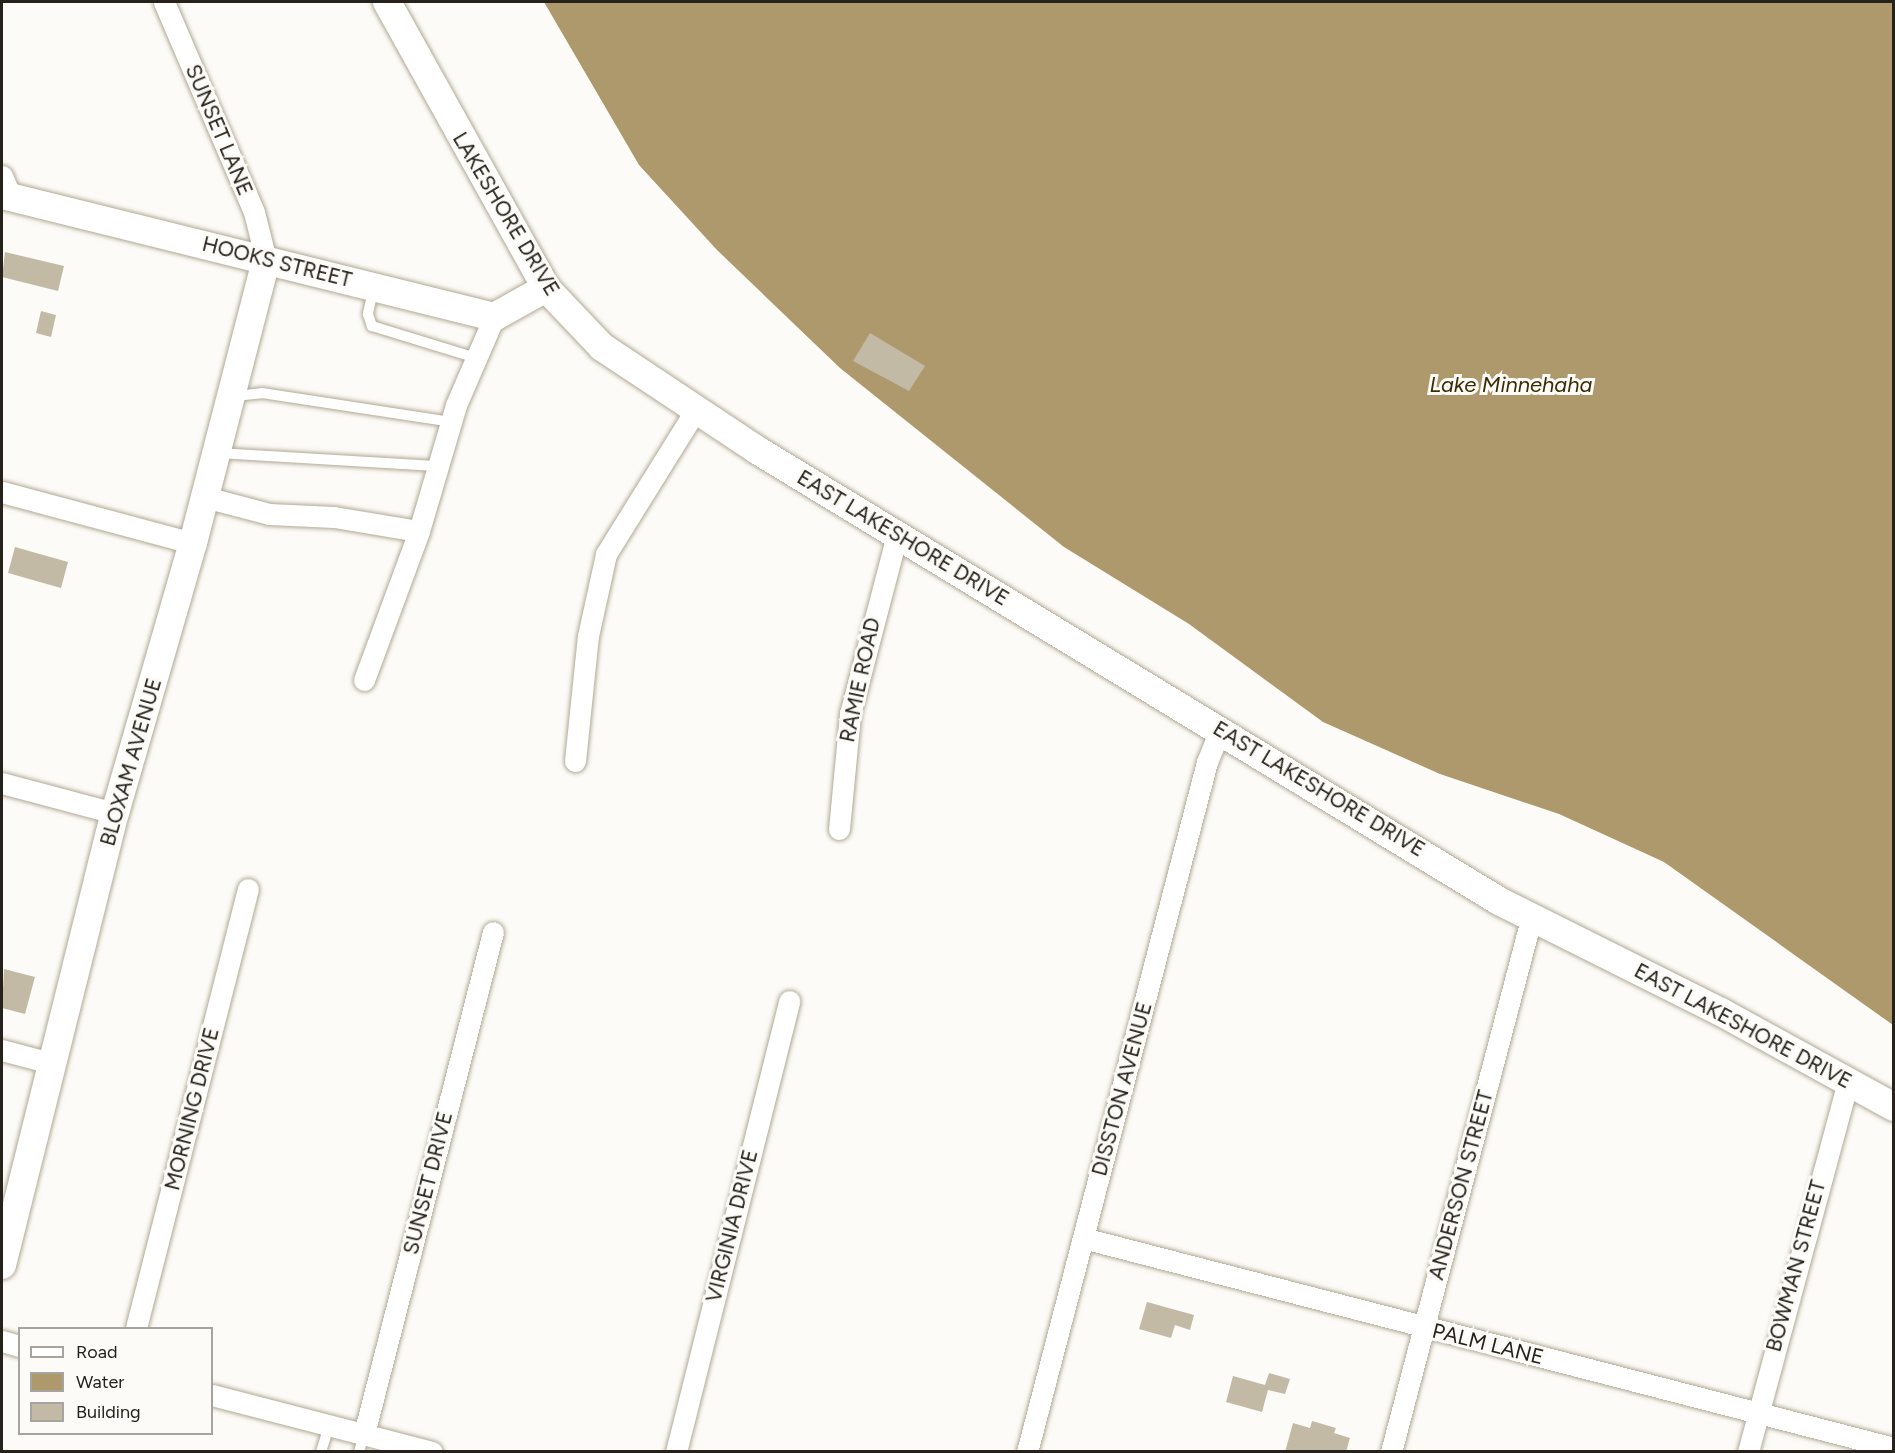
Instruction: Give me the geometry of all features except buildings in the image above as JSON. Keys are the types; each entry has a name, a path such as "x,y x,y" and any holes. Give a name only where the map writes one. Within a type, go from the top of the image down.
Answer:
{"street":[{"name":"SUNSET LANE","path":"164,2 254,212 266,260"},
{"name":"LAKESHORE DRIVE","path":"387,2 546,288 602,347 756,450"},
{"name":"HOOKS STREET","path":"5,189 266,260 494,317"},
{"name":"BLOXAM AVENUE","path":"2,1265 115,813 193,543 266,260"},
{"path":"364,680 419,531 436,466 451,422 494,317 546,288"},
{"path":"574,761 588,636 606,554 695,411"},
{"name":"EAST LAKESHORE DRIVE","path":"756,450 1531,919 1588,943 1893,1107"},
{"path":"2,492 193,543"},
{"path":"205,497 269,514 334,517 419,531"},
{"name":"RAMIE ROAD","path":"838,829 850,714 897,535"},
{"name":"DISSTON AVENUE","path":"1027,1452 1207,762 1220,729"},
{"path":"2,783 115,813"},
{"name":"MORNING DRIVE","path":"137,1327 248,889"},
{"name":"ANDERSON STREET","path":"1391,1452 1531,919"},
{"name":"SUNSET DRIVE","path":"361,1443 493,932"},
{"name":"VIRGINIA DRIVE","path":"676,1452 789,1001"},
{"path":"2,1050 51,1063"},
{"name":"BOWMAN STREET","path":"1748,1452 1848,1082"},
{"name":"PALM LANE","path":"1083,1238 1893,1448"},
{"path":"2,1341 18,1345"},
{"path":"213,1395 328,1425 361,1443 432,1452"}],"lane":[{"path":"375,286 368,314 372,326 476,358"},
{"path":"231,398 262,393 451,422"},
{"path":"216,453 436,466"},
{"path":"321,1452 328,1425"}],"water":[{"name":"Lake Minnehaha","path":"544,2 1893,2 1893,1025 1664,862 1559,814 1440,774 1323,722 1189,624 1064,547 840,368 717,250 639,165"}]}
